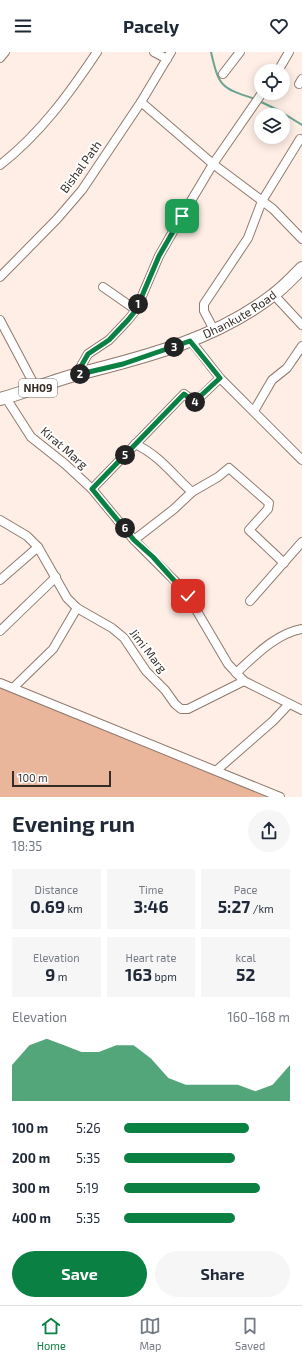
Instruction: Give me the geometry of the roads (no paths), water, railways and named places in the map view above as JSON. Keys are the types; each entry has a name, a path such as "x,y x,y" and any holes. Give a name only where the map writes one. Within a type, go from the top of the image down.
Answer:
{"main road":[{"name":"Dhankute Road","path":"76,375 123,364 190,341 214,330 244,315 274,295 302,268"},
{"name":"NH09","path":"3,398 76,375"}],"street":[{"path":"0,58 5,52"},
{"path":"0,165 31,139 71,90 97,52"},
{"path":"154,52 169,56"},
{"path":"223,74 240,52"},
{"path":"282,64 289,52"},
{"name":"Bishal Path","path":"0,277 57,219 82,190 141,102 169,56"},
{"path":"76,375 88,354 109,340 136,310 159,256 213,164 257,100"},
{"path":"141,102 213,164 273,209 302,239"},
{"path":"214,330 204,311 204,304 248,238 262,200 300,139"},
{"path":"103,287 136,310"},
{"path":"274,295 302,325"},
{"path":"0,320 36,388"},
{"path":"190,341 220,378 302,460"},
{"path":"254,411 272,380 287,368 302,346"},
{"path":"92,489 184,394 194,402 220,378"},
{"name":"Kirat Marg","path":"3,398 31,438 66,464 92,489 134,540 158,562 188,596 228,664 244,682"},
{"path":"135,444 146,449 158,458 192,492"},
{"path":"134,540 174,509 192,492 218,477 227,468 232,469 269,503 268,509 249,530 284,563"},
{"name":"Jimi Marg","path":"0,520 27,536 38,547 67,598 77,608 112,628 124,638 146,671 165,690 175,704 182,709 199,706 244,682"},
{"path":"250,602 302,542"},
{"path":"0,580 38,547"},
{"path":"0,631 56,577"},
{"path":"13,688 53,649 77,608"},
{"path":"236,673 275,640 302,629"},
{"path":"244,682 302,710"},
{"path":"0,683 280,797"},
{"path":"216,770 273,721 289,704"}],"waterway":[{"path":"211,52 216,73 223,84 228,89 254,99"},
{"path":"259,101 278,110 302,125"}]}
